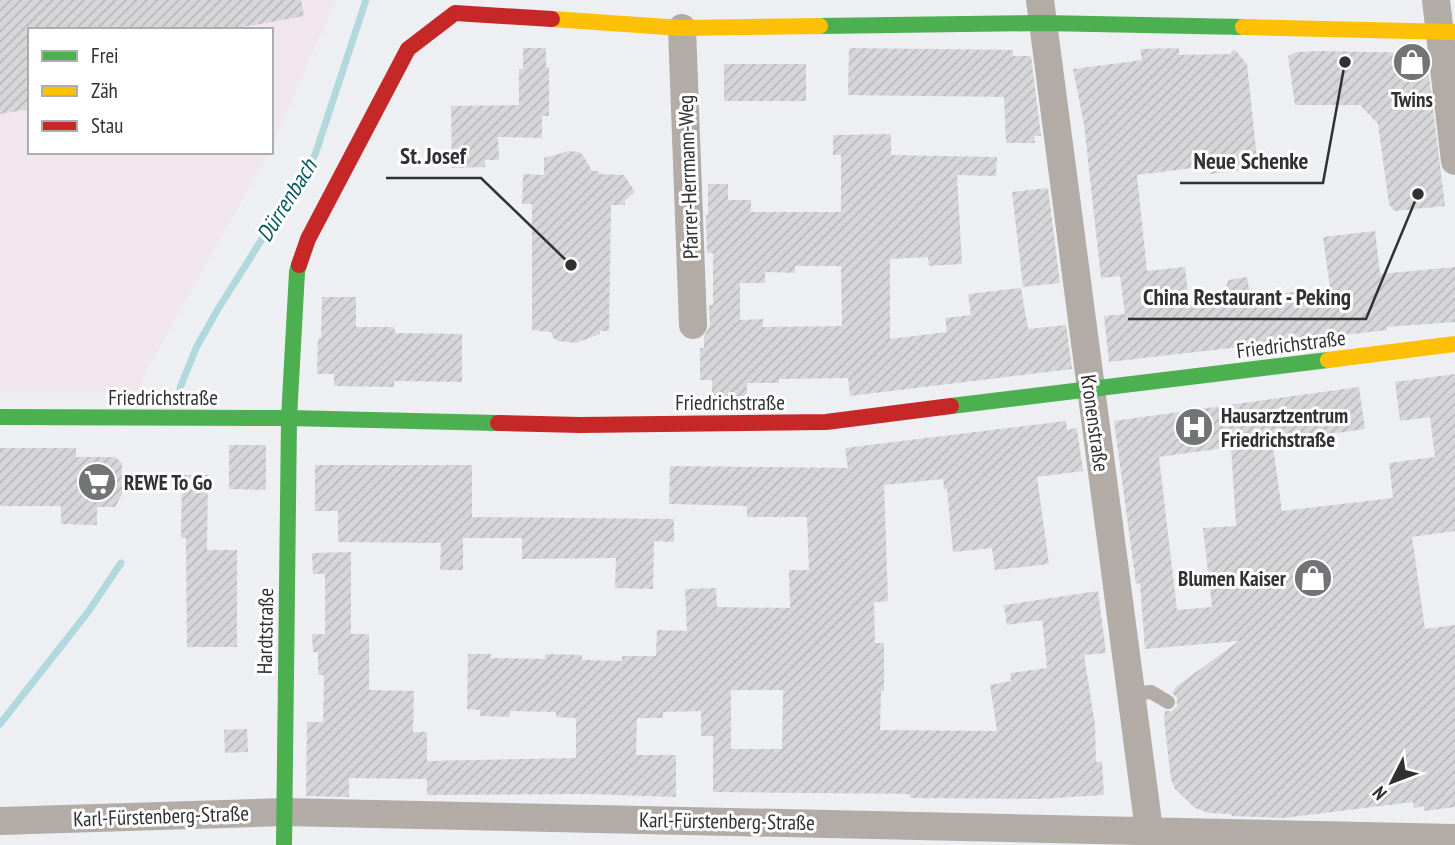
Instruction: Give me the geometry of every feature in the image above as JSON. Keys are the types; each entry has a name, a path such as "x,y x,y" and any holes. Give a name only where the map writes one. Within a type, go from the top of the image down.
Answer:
{"street":[{"path":"1436,0 1447,32 1455,161"},
{"name":"Hardtstraße","path":"284,845 289,418 297,272 308,239 408,49 455,13 682,29 1042,12 1447,32"},
{"name":"Kronenstraße","path":"1042,12 1150,839"},
{"name":"Pfarrer-Herrmann-Weg","path":"682,29 694,325"},
{"name":"Friedrichstraße","path":"0,417 289,418 581,425 827,422 1455,344"},
{"name":"Karl-Fürstenberg-Straße","path":"0,821 284,812 688,820 1150,839 1455,838"}],"lane":[{"path":"1131,694 1151,692 1168,702"}],"shaded area":[{"path":"0,0 336,0 273,142 273,28 28,28 28,154 268,154 147,369 137,393 0,393"}],"building":[{"path":"0,0 301,0 304,16 237,28 28,28 28,109 0,114"},
{"path":"523,48 546,48 546,67 549,67 549,116 542,116 542,138 498,137 499,160 485,160 485,167 452,168 451,106 519,105 519,69 523,69"},
{"path":"849,48 1013,50 1013,56 1031,56 1041,136 1034,136 1035,143 1006,143 1004,97 848,95"},
{"path":"1179,48 1179,55 1230,54 1234,49 1247,64 1258,168 1210,174 1208,166 1137,175 1147,271 1185,267 1189,302 1215,300 1225,291 1228,280 1247,277 1250,294 1330,288 1323,237 1375,231 1380,274 1455,267 1455,322 1387,327 1387,330 1109,362 1104,316 1125,314 1120,276 1101,278 1084,124 1073,69 1142,60 1140,49"},
{"path":"1296,52 1426,53 1445,206 1394,211 1389,204 1378,124 1360,105 1295,105 1288,56"},
{"path":"724,64 806,64 806,101 724,101"},
{"path":"891,134 891,155 997,157 996,176 957,175 962,264 929,266 928,257 890,259 890,339 947,332 945,318 971,315 968,294 1021,288 1028,329 1066,325 1072,369 850,396 848,378 779,379 779,383 747,383 747,396 712,396 712,380 700,380 700,348 704,348 704,337 710,325 709,305 713,305 713,253 707,253 708,184 728,184 728,200 751,200 751,212 841,212 841,155 833,155 833,135","holes":["795,266 841,266 842,326 763,327 763,319 740,320 740,283 765,283 765,272 795,273"]},
{"path":"569,151 583,155 592,171 599,171 599,174 624,175 635,192 625,200 625,205 611,205 609,331 600,331 600,334 576,343 559,341 553,338 551,332 532,330 532,204 522,204 523,174 544,175 544,158"},
{"path":"1048,188 1060,283 1023,287 1012,192"},
{"path":"322,297 356,297 356,327 394,327 395,333 462,334 462,382 394,381 394,387 334,386 334,374 317,374"},
{"path":"1455,374 1455,531 1412,537 1425,629 1455,625 1455,807 1424,811 1424,806 1414,808 1413,802 1284,818 1232,816 1195,808 1175,789 1171,779 1165,711 1172,711 1177,706 1177,698 1172,693 1177,686 1239,641 1145,649 1140,583 1136,584 1114,421 1359,387 1365,429 1288,440 1273,446 1282,511 1393,498 1389,463 1435,457 1430,417 1400,421 1395,382","holes":["1231,447 1236,526 1203,528 1212,607 1177,610 1159,457"]},
{"path":"1066,421 1067,430 1077,428 1083,471 1037,477 1049,564 995,570 992,548 953,552 947,489 944,489 943,479 884,485 888,601 874,602 875,643 884,643 884,691 881,691 880,730 997,731 990,685 1011,681 1010,673 1047,668 1042,620 1007,625 1004,605 1098,591 1106,653 1084,655 1095,725 1096,762 1102,762 1104,795 1040,799 910,798 910,794 713,792 713,736 701,736 701,711 663,712 663,718 637,718 636,755 676,755 676,797 588,794 427,795 427,779 349,778 349,797 306,796 307,722 323,722 324,675 318,675 318,652 313,652 312,634 325,634 325,574 313,574 312,553 351,552 351,634 369,634 369,690 414,691 413,732 427,732 427,761 576,758 576,718 556,717 556,712 510,711 510,717 480,716 480,710 467,709 468,654 491,654 490,658 545,659 545,654 582,655 582,660 622,661 622,656 656,656 657,630 687,631 685,589 716,588 717,607 790,608 789,570 809,570 807,517 747,517 747,506 669,504 670,466 848,468 845,448","holes":["731,690 783,690 782,749 731,749"]},
{"path":"229,445 266,445 266,490 229,489"},
{"path":"0,448 76,448 76,457 115,457 122,463 122,494 115,507 97,507 97,525 61,524 61,506 0,506"},
{"path":"315,465 472,465 472,517 674,519 674,542 654,541 653,589 615,588 616,558 522,559 522,538 463,538 463,570 440,570 441,543 338,542 338,511 315,511"},
{"path":"182,475 208,475 207,550 237,550 237,647 187,647 186,538 181,538"},
{"path":"247,729 248,752 225,753 224,730"}],"waterway":[{"name":"Dürrenbach","path":"180,388 196,348 218,309 315,155 366,0"},
{"name":"Dürrenbach","path":"0,724 88,612 121,563"}],"traffic: fast":[{"path":"820,26 1044,23 1243,27"},
{"path":"284,845 289,418 299,265"},
{"path":"951,406 1328,360"},
{"path":"0,417 289,418 498,423"}],"traffic: slow":[{"path":"552,19 682,28 820,26"},
{"path":"1243,27 1455,32"},
{"path":"1328,360 1455,344"}],"traffic: jam":[{"path":"299,265 308,239 408,49 455,13 552,19"},
{"path":"498,423 581,425 826,422 951,406"}],"place":[{"name":"Neue Schenke","path":"1345,62"},
{"name":"Twins","path":"1412,62"},
{"name":"China Restaurant - Peking","path":"1418,194"},
{"name":"St. Josef","path":"571,265"},
{"name":"Hausarztzentrum Friedrichstraße","path":"1194,427"},
{"name":"REWE To Go","path":"97,482"},
{"name":"Blumen Kaiser","path":"1313,578"}]}
